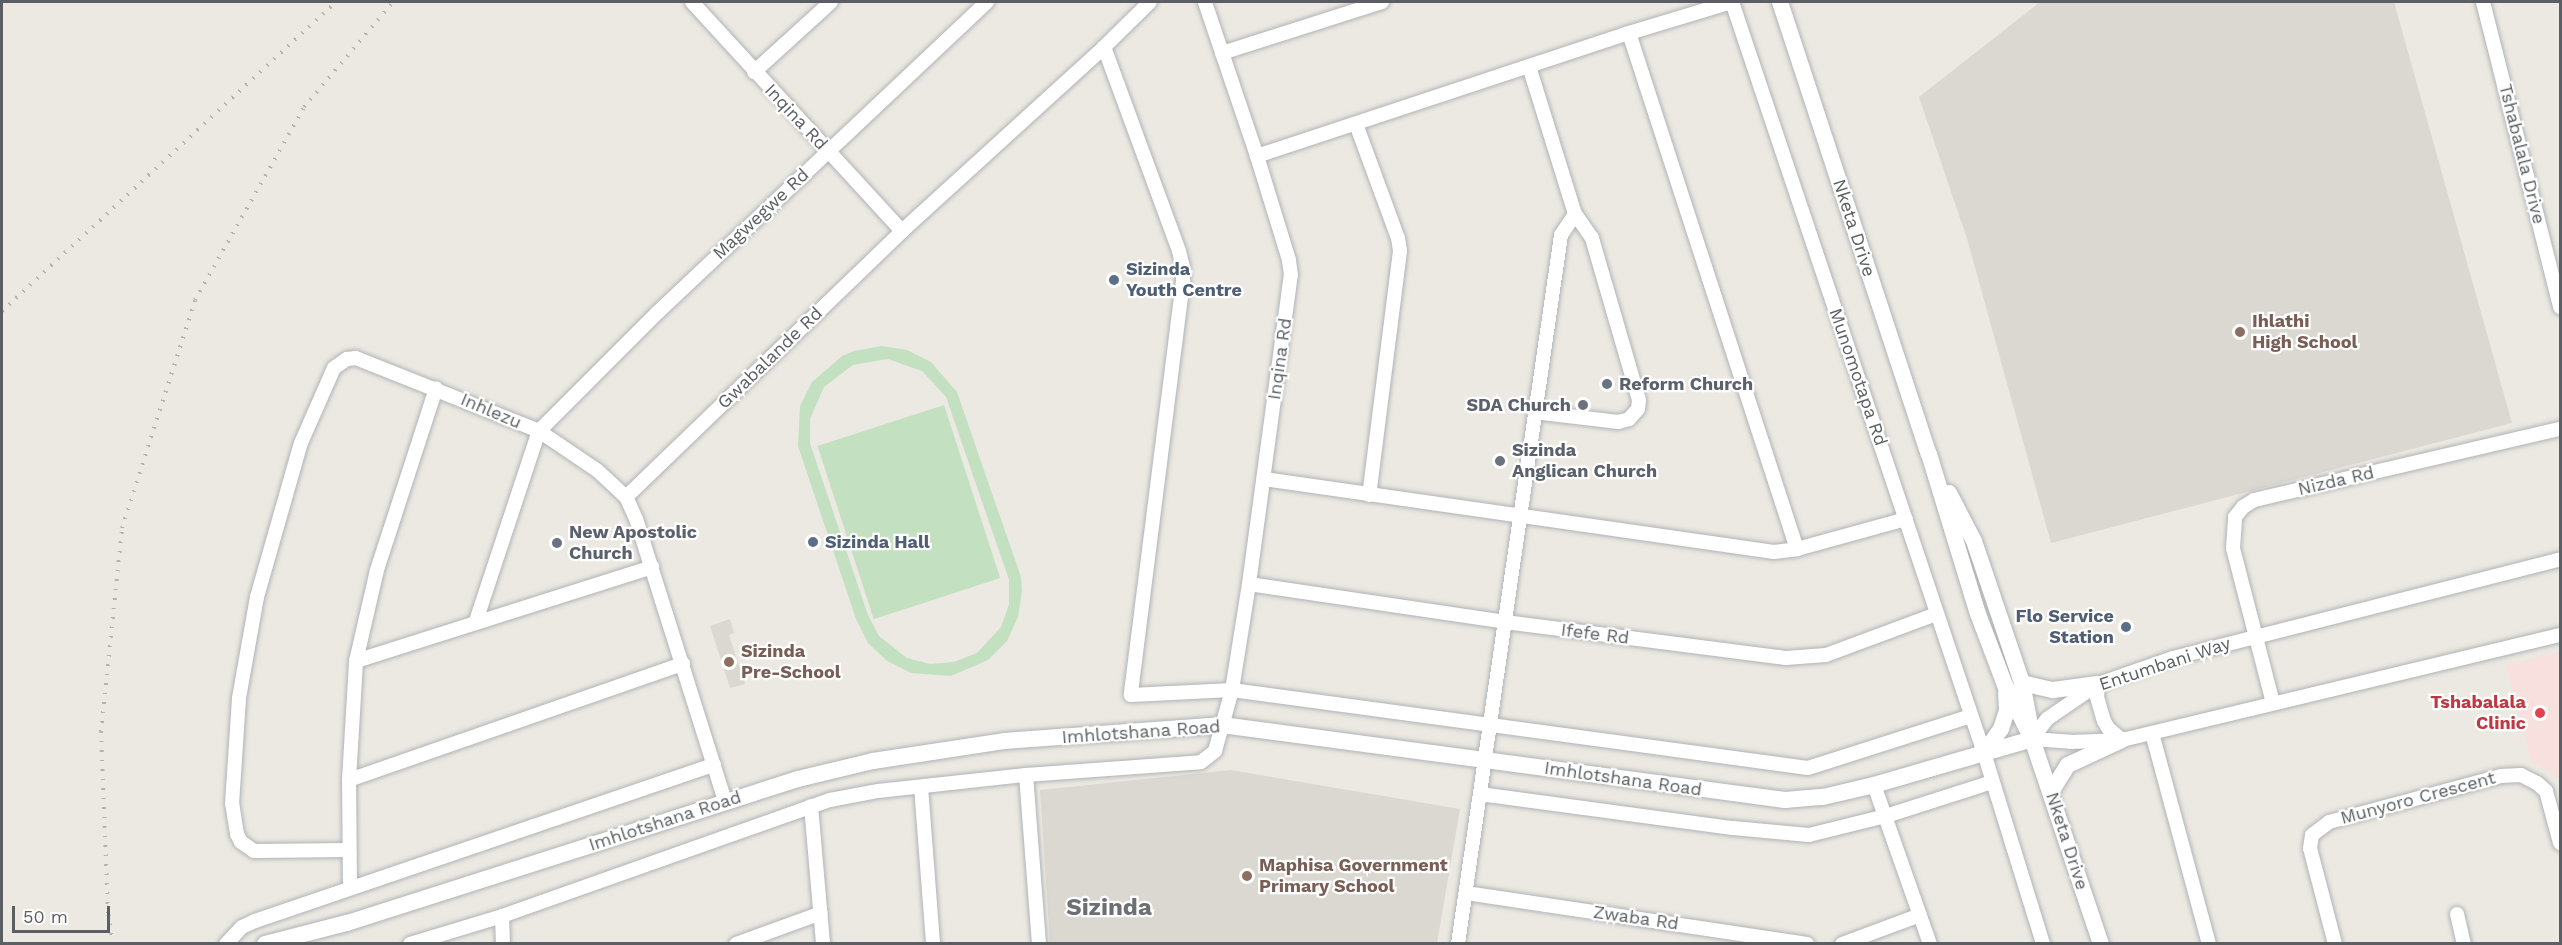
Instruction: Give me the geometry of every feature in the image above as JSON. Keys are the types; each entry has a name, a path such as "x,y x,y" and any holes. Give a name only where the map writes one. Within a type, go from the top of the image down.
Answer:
{"street":[{"name":"Inqina Rd","path":"692,2 902,231"},
{"path":"754,72 831,2"},
{"name":"Magwegwe Rd","path":"539,431 589,379 987,2"},
{"name":"Gwabalande Rd","path":"626,497 902,231 1104,48 1150,2"},
{"name":"Inqina Rd","path":"410,944 502,916 811,806 855,795 1026,775 1201,762 1215,752 1232,690 1249,584 1291,275 1289,260 1257,156 1205,2"},
{"path":"1222,53 1382,2"},
{"path":"1257,156 1629,33 1732,2"},
{"name":"Munomotapa Rd","path":"1732,2 1984,753 2043,944"},
{"name":"Nketa Drive","path":"1780,2 1929,454 1978,614 2014,684 2101,944"},
{"name":"Tshabalala Drive","path":"2483,2 2560,307"},
{"path":"1629,33 1797,549"},
{"path":"1104,48 1179,250 1183,267 1131,695 1232,690 1808,768 1971,716"},
{"path":"1529,66 1575,214 1592,238 1639,400 1638,409 1629,419 1618,422 1534,412"},
{"path":"1356,124 1398,238 1400,250 1369,495"},
{"path":"1458,944 1561,235 1575,214"},
{"name":"Inhlezu","path":"350,850 254,851 241,842 237,834 232,804 239,698 257,597 301,443 329,377 340,363 356,358 436,388 539,431 598,471 626,497"},
{"path":"350,887 350,780 356,661 377,570 436,388"},
{"name":"Nizda Rd","path":"2273,703 2233,548 2235,517 2243,507 2254,500 2560,429"},
{"path":"476,621 539,431"},
{"path":"1264,479 1773,552 1797,549 1906,519"},
{"path":"626,497 652,567 725,801"},
{"name":"Entumbani Way","path":"2032,739 2047,719 2098,684 2173,658 2560,559"},
{"path":"356,661 476,621 652,567"},
{"name":"Ifefe Rd","path":"1249,584 1505,622 1786,658 1826,655 1936,614"},
{"path":"2032,739 2071,742 2122,740 2560,635"},
{"path":"350,780 683,664"},
{"path":"1984,753 2001,729 2014,684 2053,690 2098,684 2097,697 2104,721 2108,728 2122,740"},
{"name":"Imhlotshana Road","path":"265,944 347,923 725,801 863,764 944,748 1039,738 1222,725 1785,800 1823,797 1874,785 2032,739"},
{"path":"2152,733 2210,944"},
{"path":"2051,792 2068,765 2122,740"},
{"path":"226,944 242,927 255,921 714,765"},
{"path":"1026,775 1039,944"},
{"name":"Munyoro Crescent","path":"2335,944 2310,848 2313,835 2329,822 2500,776 2521,775 2537,783 2546,791 2560,843"},
{"path":"1480,794 1799,835 1819,833 1886,816 1992,782"},
{"path":"1874,785 1930,944"},
{"path":"921,787 933,944"},
{"path":"811,806 824,944"},
{"name":"Zwaba Rd","path":"1466,893 1807,944"},
{"path":"736,944 821,913"},
{"path":"2457,914 2464,944"},
{"path":"1842,944 1920,915"},
{"path":"502,916 503,944"}],"shaded area":[{"name":"Ihlathi High School","path":"2040,2 2394,2 2512,423 2051,543 1968,242 1919,97"},
{"name":"Sizinda Pre-School","path":"730,619 734,633 729,635 745,684 730,688 710,626"},
{"name":"Tshabalala Clinic","path":"2560,652 2560,779 2531,760 2506,665"},
{"name":"Maphisa Government Primary School","path":"1231,770 1460,809 1437,943 1050,943 1040,790"}],"green space":[{"path":"881,346 907,350 931,362 957,392 1021,577 1022,591 1018,617 1007,641 988,660 951,676 911,673 887,661 868,643 856,619 798,446 800,406 812,382 842,356 854,351","holes":["888,359 922,371 946,397 1009,580 1009,604 1001,627 977,653 954,662 930,664 907,658 879,636 868,615 810,443 810,419 824,387 853,365"]},
{"path":"944,405 1000,578 874,619 818,446"}],"railway":[{"path":"2,311 336,2"},
{"path":"113,944 108,913 101,732 122,528 195,300 304,107 393,2"}],"place":[{"name":"Sizinda Youth Centre","path":"1114,280"},
{"name":"Ihlathi High School","path":"2240,332"},
{"name":"Reform Church","path":"1607,384"},
{"name":"SDA Church","path":"1583,405"},
{"name":"Sizinda Anglican Church","path":"1500,461"},
{"name":"Sizinda Hall","path":"813,542"},
{"name":"New Apostolic Church","path":"557,543"},
{"name":"Flo Service Station","path":"2126,627"},
{"name":"Sizinda Pre-School","path":"729,662"},
{"name":"Tshabalala Clinic","path":"2540,713"},
{"name":"Maphisa Government Primary School","path":"1247,876"}],"district":[{"name":"Sizinda","path":"1109,908"}]}
